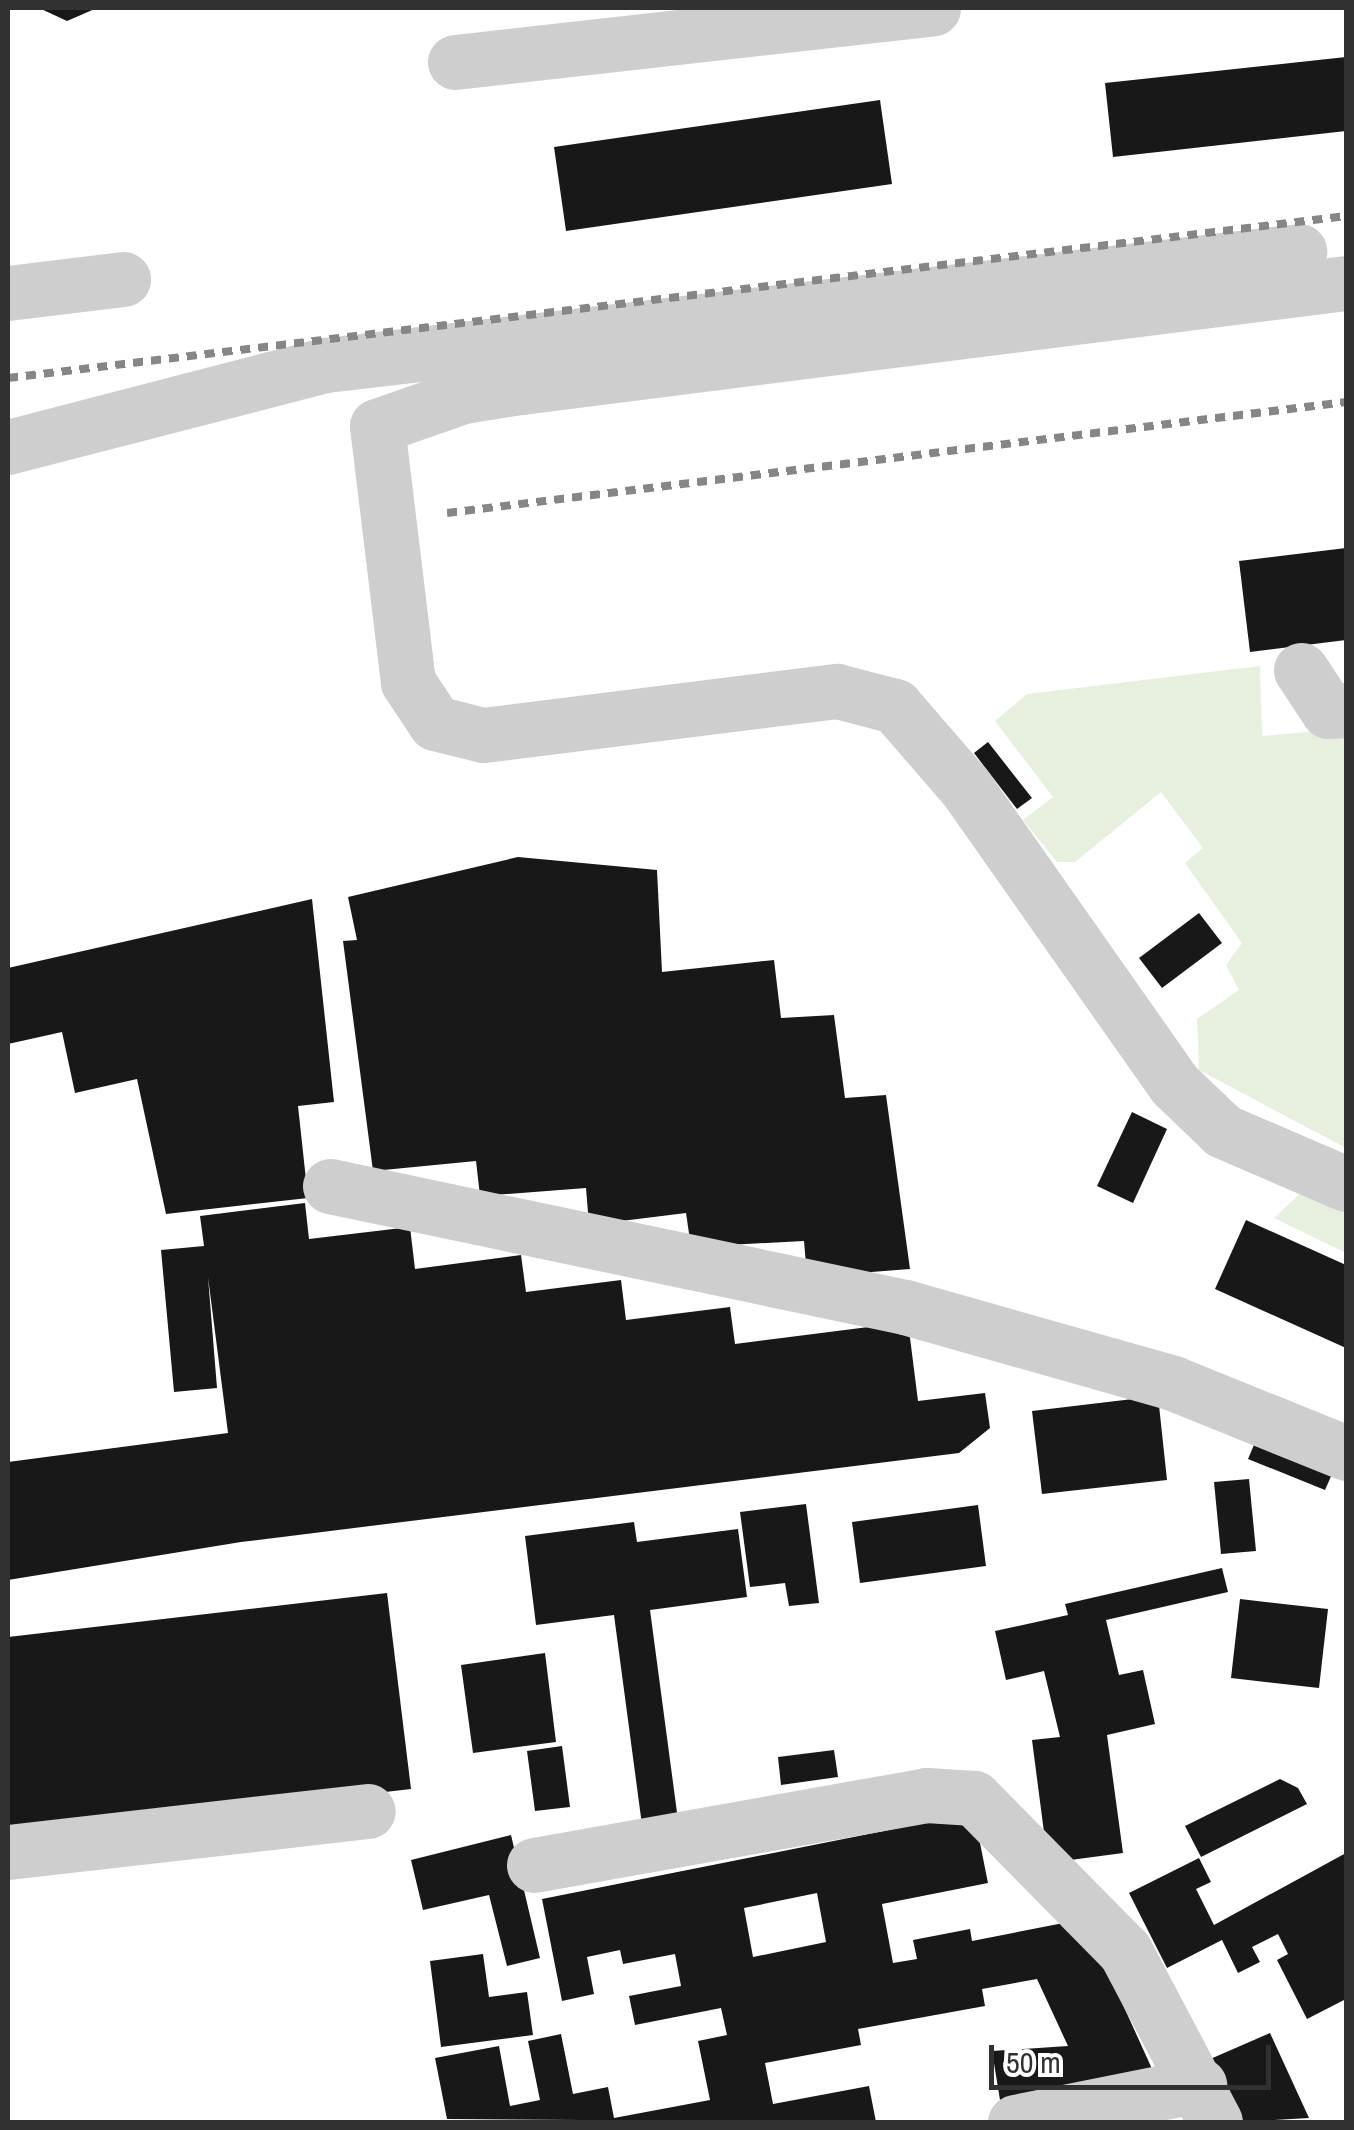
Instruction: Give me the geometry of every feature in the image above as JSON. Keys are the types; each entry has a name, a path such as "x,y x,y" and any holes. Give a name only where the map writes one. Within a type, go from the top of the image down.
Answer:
{"street":[{"path":"455,62 932,8"},
{"path":"8,447 326,365 1346,245"},
{"path":"8,294 123,280"},
{"path":"1346,283 520,387 463,396 377,426 408,682 435,723 484,735 837,691 895,706 966,788 1175,1086 1223,1130 1346,1184"},
{"path":"1301,670 1328,711 1346,710"},
{"path":"330,1186 905,1308 1173,1382 1346,1453"},
{"path":"534,1865 926,1795 974,1798 1125,1951 1207,2104 1015,2122"},
{"path":"8,1852 368,1811"}],"green space":[{"path":"1260,666 1262,736 1346,729 1346,1148 1199,1070 1197,1019 1239,990 1226,965 1242,943 1185,863 1203,848 1161,792 1075,862 1057,862 1023,820 1053,797 995,721 1027,694"},
{"path":"1308,1186 1346,1193 1346,1253 1274,1218"}],"building":[{"path":"39,8 97,8 67,21"},
{"path":"1346,57 1346,131 1113,157 1105,83"},
{"path":"880,100 892,184 566,231 554,147"},
{"path":"1346,548 1346,640 1250,652 1239,561"},
{"path":"988,742 1032,798 1017,809 974,753"},
{"path":"518,857 657,870 662,972 774,960 781,1018 834,1015 845,1098 886,1095 910,1269 807,1277 804,1241 691,1247 686,1213 589,1225 586,1188 480,1196 476,1161 373,1171 343,941 357,940 348,897"},
{"path":"312,899 334,1102 298,1106 308,1198 166,1214 137,1079 75,1093 62,1032 8,1044 8,968"},
{"path":"1199,913 1222,943 1162,988 1139,958"},
{"path":"1132,1112 1167,1129 1133,1203 1097,1186"},
{"path":"305,1203 309,1239 410,1227 415,1269 521,1255 526,1292 621,1280 626,1320 730,1307 735,1344 908,1322 918,1401 985,1393 990,1428 959,1453 241,1542 8,1580 8,1462 228,1433 208,1277 217,1388 174,1392 161,1250 204,1246 200,1216"},
{"path":"1246,1220 1346,1265 1346,1348 1215,1289"},
{"path":"1158,1396 1167,1480 1042,1494 1032,1411"},
{"path":"1259,1433 1336,1465 1325,1490 1248,1459"},
{"path":"1249,1479 1256,1551 1221,1554 1214,1482"},
{"path":"806,1504 819,1603 789,1606 785,1583 750,1587 740,1512"},
{"path":"978,1505 986,1566 860,1583 852,1522"},
{"path":"634,1522 637,1542 738,1529 747,1597 650,1610 678,1820 642,1825 614,1615 536,1625 525,1536"},
{"path":"1222,1568 1228,1592 1106,1620 1119,1675 1143,1670 1155,1724 1107,1735 1123,1853 1048,1863 1032,1740 1060,1737 1044,1671 1006,1680 995,1631 1068,1615 1065,1604"},
{"path":"387,1593 411,1789 8,1836 8,1637"},
{"path":"1240,1599 1328,1609 1319,1688 1231,1678"},
{"path":"545,1653 556,1742 473,1753 461,1665"},
{"path":"562,1746 570,1807 535,1811 527,1751"},
{"path":"834,1750 838,1777 781,1785 778,1757"},
{"path":"1280,1779 1298,1788 1307,1804 1201,1857 1185,1826"},
{"path":"974,1813 988,1883 882,1904 893,1963 917,1959 913,1940 970,1929 972,1941 1084,1919 1153,2071 1000,2100 992,2051 1068,2046 1037,1979 982,1989 985,2006 858,2029 861,2045 765,2063 773,2104 869,2086 876,2122 447,2119 435,2058 499,2046 510,2106 540,2100 528,2041 561,2034 573,2094 608,2087 614,2118 710,2100 698,2041 727,2035 721,2008 635,2025 629,1996 681,1986 675,1954 623,1964 620,1950 587,1957 594,1994 562,2001 542,1899","holes":["817,1893 826,1942 753,1957 744,1908"]},
{"path":"511,1835 540,1958 507,1966 489,1895 423,1910 411,1860"},
{"path":"1346,1853 1346,1999 1307,2019 1277,1960 1288,1954 1278,1934 1252,1947 1260,1962 1238,1973 1222,1940 1167,1968 1129,1893 1199,1858 1211,1882 1196,1889 1214,1925"},
{"path":"483,1954 489,1997 527,1992 533,2035 441,2047 430,1961"},
{"path":"1270,2033 1309,2118 1237,2122 1208,2060"}],"railway":[{"path":"8,378 1346,216"},
{"path":"447,513 1346,402"}]}
